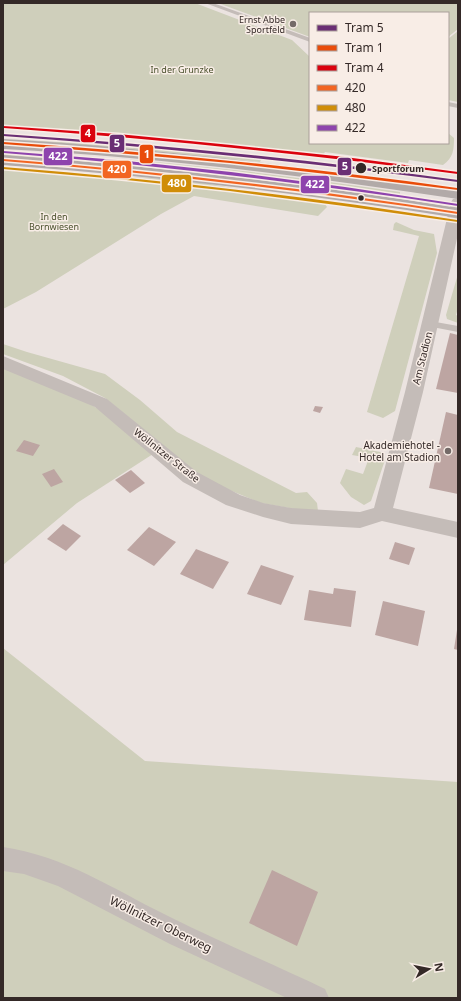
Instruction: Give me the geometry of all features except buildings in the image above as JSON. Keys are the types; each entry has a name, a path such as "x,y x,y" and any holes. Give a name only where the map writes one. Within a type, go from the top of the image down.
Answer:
{"main road":[{"path":"3,144 174,157 282,169 458,194"},
{"path":"3,160 112,167 457,209"}],"street":[{"name":"Am Stadion","path":"382,513 430,324 457,209"},
{"name":"Wöllnitzer Straße","path":"3,362 101,403 190,477 233,500 263,510 291,516 360,520 382,513"},
{"path":"382,513 458,530"},
{"name":"Wöllnitzer Oberweg","path":"3,859 36,866 77,882 159,926 316,998"}],"lane":[{"path":"208,3 309,40"},
{"path":"430,324 458,329"}],"green space":[{"name":"In der Grunzke","path":"3,3 195,3 292,40 309,56 309,144 449,144 449,134 454,138 454,146 449,160 443,165 409,160 408,163 325,152 323,155 123,135 3,127"},
{"name":"Ernst Abbe Sportfeld","path":"218,3 458,3 458,29 449,36 449,12 309,12 309,37"},
{"path":"458,31 458,102 449,100 449,38"},
{"path":"3,139 79,143 262,158 260,162 134,149"},
{"path":"3,151 152,162 251,172 400,192 400,194 284,178 219,174 127,164 3,156"},
{"name":"In den Bornwiesen","path":"3,169 198,181 325,204 327,207 318,216 194,196 161,214 36,292 3,309"},
{"path":"396,222 414,230 434,234 437,253 395,411 383,418 367,412 419,236 393,230"},
{"path":"458,274 458,308 456,315 458,316 458,323 447,319 446,315"},
{"path":"3,344 105,374 140,400 177,432 296,493 307,492 317,503 318,511 306,511 261,503 202,477 105,398 63,376 3,354"},
{"path":"3,366 77,396 108,415 153,454 77,503 3,565"},
{"path":"356,447 380,452 383,454 385,460 371,501 364,505 351,497 340,483 346,469 363,474 369,458 352,455"},
{"path":"3,648 145,761 458,782 458,998 3,998"}],"tram line":[{"name":"4","path":"4,127 118,135 231,146 345,158 458,173"},
{"name":"5","path":"3,135 117,143 231,154 345,166 458,181"},
{"name":"1","path":"3,143 117,151 230,162 344,174 457,189"}],"transit line":[{"name":"422","path":"4,152 175,167 345,188 458,205"},
{"name":"420","path":"3,160 174,175 345,196 458,213"},
{"name":"480","path":"3,168 174,183 344,204 457,221"}],"place":[{"name":"Ernst Abbe Sportfeld","path":"293,24"},
{"name":"Sportforum","path":"361,168"},
{"name":"Akademiehotel - Hotel am Stadion","path":"448,451"}]}
